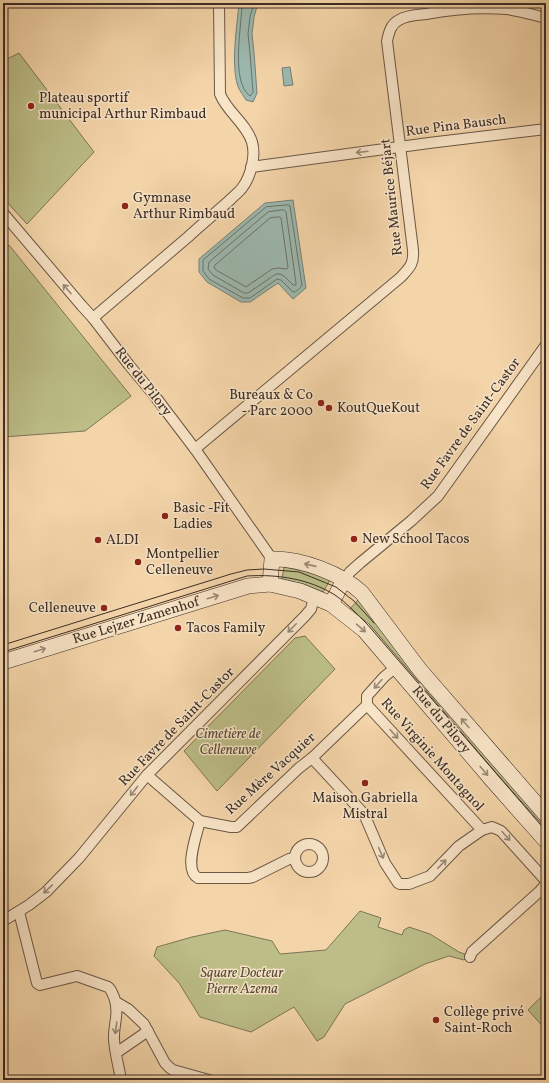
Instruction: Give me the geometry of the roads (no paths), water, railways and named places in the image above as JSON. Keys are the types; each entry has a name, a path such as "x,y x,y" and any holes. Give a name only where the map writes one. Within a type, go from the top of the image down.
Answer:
{"main road":[{"name":"Rue du Pilory","path":"272,559 288,560 318,567 344,580 362,593 420,670 546,815"},
{"path":"270,584 272,559"},
{"path":"331,604 344,580"},
{"name":"Rue Lejzer Zamenhof","path":"3,662 248,586 270,584 300,591 314,597"},
{"name":"Rue du Pilory","path":"314,597 331,604 364,630 492,780 546,840"}],"street":[{"path":"93,318 229,201 242,188 248,178 252,167 252,142 247,130 222,100 220,94 219,3"},
{"name":"Rue Maurice Béjart","path":"195,449 336,332 411,266 414,257 387,41 391,28 398,20 406,17 435,12 478,8 508,9 546,18"},
{"name":"Rue Pina Bausch","path":"252,167 546,129"},
{"name":"Rue du Pilory","path":"3,213 93,318 154,395 195,449 272,559"},
{"name":"Rue Favre de Saint-Castor","path":"344,580 360,563 411,522 438,496 546,345"},
{"name":"Rue Favre de Saint-Castor","path":"3,921 19,912 46,892 79,858 147,775 305,616 311,609 314,597"},
{"name":"Rue Mère Vacquier","path":"200,821 237,827 367,705 367,696 384,677 396,667"},
{"name":"Rue Virginie Montagnol","path":"367,705 482,830 492,828 501,831 546,883"},
{"path":"312,758 364,814 385,863 400,884 409,884 430,876 459,846 482,830"},
{"path":"147,775 200,821 190,861 192,874 198,878 253,877 289,859 295,858"},
{"path":"470,957 472,952 540,891 546,883"},
{"path":"19,912 37,983 40,985 77,976 110,988 116,1002 117,1012 114,1038 122,1080"},
{"path":"116,1002 128,1009 144,1024 165,1063 170,1068 209,1080"},
{"path":"116,1053 148,1032"}],"water":[{"path":"239,3 258,3 254,17 252,34 257,93 253,102 246,100 236,81 235,47"},
{"path":"290,67 293,85 284,86 282,68"},
{"path":"293,200 306,288 293,299 278,283 250,302 241,302 207,282 199,272 199,259 265,203"}],"tram line":[{"path":"3,645 247,570 264,569 299,572 336,587 354,601 374,623"},
{"path":"3,652 247,576 282,577 304,581 335,595 348,605 367,624 546,831"}],"place":[{"name":"Plateau sportif municipal Arthur Rimbaud","path":"31,106"},
{"name":"Gymnase Arthur Rimbaud","path":"125,206"},
{"name":"Bureaux & Co - Parc 2000","path":"321,403"},
{"name":"KoutQueKout","path":"329,408"},
{"name":"Basic -Fit Ladies","path":"165,516"},
{"name":"New School Tacos","path":"354,539"},
{"name":"ALDI","path":"98,540"},
{"name":"Montpellier Celleneuve","path":"138,562"},
{"name":"Celleneuve","path":"104,608"},
{"name":"Tacos Family","path":"178,628"},
{"name":"Maison Gabriella Mistral","path":"365,783"},
{"name":"Collège privé Saint-Roch","path":"436,1020"}],"park label":[{"name":"Cimetière de Celleneuve","path":"228,742"},
{"name":"Square Docteur Pierre Azema","path":"242,982"}]}
